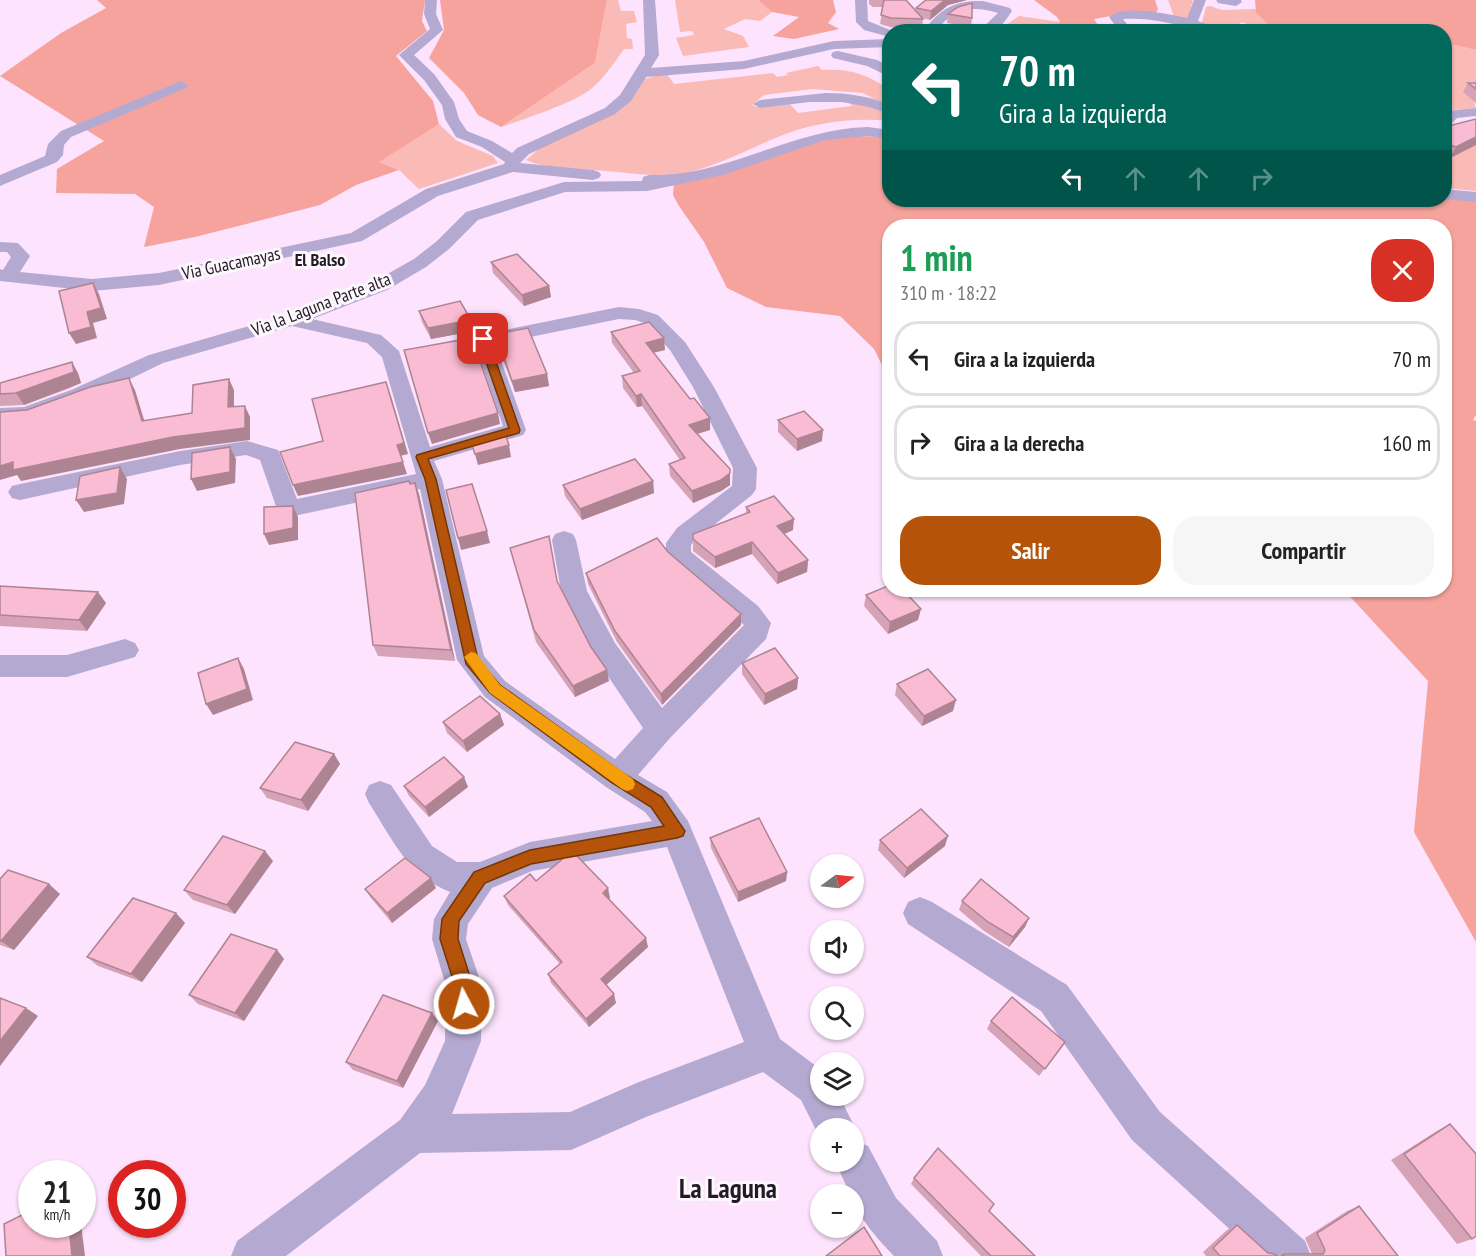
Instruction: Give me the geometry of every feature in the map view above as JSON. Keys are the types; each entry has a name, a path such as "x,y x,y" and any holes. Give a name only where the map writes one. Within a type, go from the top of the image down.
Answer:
{"street":[{"path":"431,0 430,14 437,30 406,55 429,77 449,105 452,119 461,134 487,144 512,163 636,180 667,180 716,172 799,142 819,132 843,126 882,124"},
{"path":"512,163 523,151 610,111 626,98 652,55 649,0"},
{"path":"861,0 862,22 868,27 882,31"},
{"path":"1191,23 1200,0"},
{"path":"1222,0 1236,2"},
{"path":"935,24 958,3 969,2 1006,11 996,24"},
{"path":"1121,24 1115,17 1137,15 1195,24"},
{"path":"641,73 722,67 834,45 882,44"},
{"path":"804,51 832,54 872,63 882,69"},
{"path":"0,181 51,159 55,155 56,144 66,134 181,85"},
{"path":"760,104 820,96 854,97 882,108"},
{"path":"1452,115 1476,112"},
{"path":"799,142 852,132 882,134"},
{"name":"Via Guacamayas","path":"4,275 92,285 159,279 344,239 375,228 425,196 443,188 496,173 512,163"},
{"name":"Via la Laguna Parte alta","path":"0,416 26,414 80,395 156,359 291,320 380,286 420,263 443,246 472,216 564,187 622,188 647,186 667,180"},
{"path":"1452,195 1476,197"},
{"path":"0,247 12,247 21,256 4,275"},
{"path":"291,320 374,339 409,353 452,347 619,313 637,313 651,319 684,352 745,468 744,489 686,534 678,543 678,556 749,613 758,623 756,632 660,729 617,778"},
{"path":"20,492 180,458 247,448 270,455 289,509 426,468 515,430 483,339"},
{"path":"409,353 426,468 471,660 495,689 617,778 656,802 677,831 767,1052 814,1087 831,1118"},
{"path":"564,540 574,591 605,650 660,729"},
{"path":"0,666 67,666 125,650"},
{"path":"380,794 422,856 452,877 480,877 530,857 677,831"},
{"path":"252,1256 414,1134 439,1099 463,1041 464,986 449,939 451,919 480,877"},
{"path":"920,913 1054,998 1146,1126 1290,1256"},
{"path":"414,1134 571,1131 639,1101 767,1052"},
{"path":"860,1172 882,1212 922,1256"}],"shaded area":[{"path":"97,0 425,0 422,21 427,31 396,56 433,101 439,124 379,162 399,170 356,185 320,205 195,237 144,247 154,207 135,194 56,193 57,169 104,141 0,76 61,33 106,8"},
{"path":"440,0 607,0 595,63 501,127 478,115 464,93 429,58 444,30"},
{"path":"607,0 618,0 621,11 634,11 637,22 626,24 627,38 632,39 633,49 624,49 601,80 573,100 501,127 595,63"},
{"path":"675,0 758,0 772,12 760,21 745,19 724,29 743,36 749,47 683,56 676,38 694,35 692,31 680,32"},
{"path":"758,0 833,0 836,12 828,23 839,29 794,39 773,36 799,17 772,12"},
{"path":"1034,0 1155,0 1158,9 1155,15 1122,14 1094,19 1097,24 1058,24 1060,22 1057,17"},
{"path":"1168,0 1193,0 1187,20 1175,19"},
{"path":"1255,0 1476,0 1476,50 1452,45 1452,24 1268,24 1256,13"},
{"path":"1206,7 1222,10 1255,9 1269,24 1242,22 1239,24 1202,24"},
{"path":"1019,16 1060,22 1058,24 1008,24"},
{"path":"1452,45 1476,50 1476,101 1474,101 1476,108 1452,110"},
{"path":"818,66 822,70 849,71 866,76 882,85 882,103 863,93 812,89 764,95 752,105 757,107 789,103 798,113 852,106 848,100 882,111 882,120 847,121 804,128 718,163 680,174 648,175 559,168 526,160 540,148 629,102 644,79 666,73 674,84 773,73 777,77 788,75 786,73"},
{"path":"439,124 457,141 493,156 498,163 419,189 399,170 373,160"},
{"path":"856,136 882,137 882,207 1452,207 1452,197 1476,199 1476,415 1473,420 1476,421 1476,942 1414,832 1428,681 1350,597 1452,597 1452,219 882,219 882,365 874,349 840,316 766,307 727,288 704,242 673,195 674,182 821,140"},
{"path":"1476,137 1476,191 1452,189 1452,144"}],"building":[{"path":"884,0 906,0 923,19 891,18 881,15"},
{"path":"926,0 945,0 931,11 916,8"},
{"path":"972,3 972,18 948,14 958,7"},
{"path":"1468,83 1476,83 1476,89"},
{"path":"1476,119 1476,137 1456,147 1452,146 1452,125"},
{"path":"517,254 549,286 522,295 491,262"},
{"path":"93,283 101,308 87,312 91,327 69,333 59,291"},
{"path":"460,301 471,320 428,328 419,311"},
{"path":"649,322 664,338 646,343 690,399 694,398 710,418 689,425 730,469 730,473 721,480 692,491 669,464 685,458 641,394 636,396 622,376 640,371 611,332"},
{"path":"528,328 547,374 512,381 496,334"},
{"path":"472,338 498,413 428,433 404,350"},
{"path":"72,362 74,372 16,393 0,394 0,383"},
{"path":"129,378 142,421 192,413 193,385 229,379 228,407 245,406 245,428 173,437 13,470 13,462 0,466 0,412 27,410 90,387"},
{"path":"386,382 404,443 397,445 403,462 293,485 280,452 323,441 312,399"},
{"path":"804,411 823,430 797,439 778,420"},
{"path":"504,431 509,445 475,454 470,440"},
{"path":"230,447 230,472 191,479 192,453"},
{"path":"635,459 653,481 580,509 563,485"},
{"path":"120,467 117,493 76,500 80,476"},
{"path":"409,481 410,484 415,483 451,650 373,645 355,493"},
{"path":"472,484 487,531 458,538 446,490"},
{"path":"774,496 794,519 777,526 808,560 778,573 752,542 715,557 693,539 693,534 750,512 746,507"},
{"path":"293,506 293,528 264,534 264,507"},
{"path":"549,536 557,581 591,647 607,670 573,686 534,630 510,548"},
{"path":"657,538 668,552 741,614 661,694 615,631 586,573"},
{"path":"0,586 98,592 79,620 0,615"},
{"path":"882,588 882,597 910,597 921,609 890,622 866,595"},
{"path":"775,648 798,678 765,694 742,663"},
{"path":"238,658 247,689 206,704 198,673"},
{"path":"928,669 956,700 924,716 897,684"},
{"path":"480,696 500,714 463,741 443,722"},
{"path":"295,742 334,754 301,800 260,788"},
{"path":"444,757 464,777 425,807 404,786"},
{"path":"921,809 948,836 907,868 880,840"},
{"path":"759,818 787,872 738,892 710,838"},
{"path":"223,836 265,851 227,905 184,890"},
{"path":"576,855 608,888 603,893 646,938 601,979 614,994 586,1019 548,974 562,962 504,896 530,874 536,881 565,857"},
{"path":"405,858 431,878 387,913 365,889"},
{"path":"8,870 49,884 0,941 0,879"},
{"path":"981,879 1029,918 1013,937 988,922 962,901"},
{"path":"133,898 176,913 131,974 87,957"},
{"path":"231,934 277,950 235,1013 189,995"},
{"path":"383,995 432,1013 397,1081 346,1062"},
{"path":"1012,997 1065,1042 1045,1069 991,1021"},
{"path":"0,998 26,1008 0,1041"},
{"path":"1450,1124 1476,1154 1476,1236 1472,1239 1404,1154"},
{"path":"938,1148 994,1204 989,1211 1035,1256 991,1256 914,1178"},
{"path":"1359,1206 1398,1256 1281,1256 1285,1254 1323,1254 1325,1250 1317,1233"},
{"path":"18,1217 18,1238 70,1238 72,1256 6,1256 4,1224"},
{"path":"1237,1225 1268,1253 1277,1256 1220,1256 1213,1248"},
{"path":"864,1227 882,1256 826,1256 850,1238 864,1238"}],"slow traffic":[{"path":"471,657 495,689 627,784"}],"district":[{"name":"El Balso","path":"320,259"},
{"name":"La Laguna","path":"728,1188"}],"route":[{"path":"464,1004 464,986 449,939 451,919 480,877 530,857 677,831 656,802 617,778 495,689 471,660 430,479 422,457 515,430 483,339"}]}
